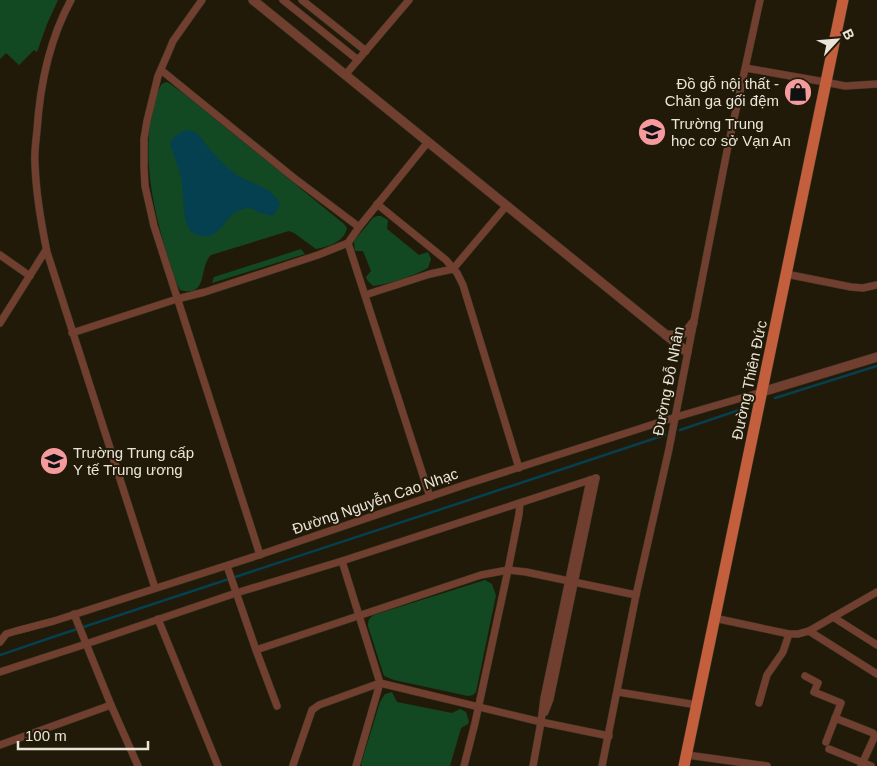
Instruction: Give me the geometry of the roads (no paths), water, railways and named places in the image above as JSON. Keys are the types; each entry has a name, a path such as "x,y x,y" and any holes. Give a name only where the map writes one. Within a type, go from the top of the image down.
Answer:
{"main road":[{"name":"Đường Thiên Đức","path":"685,760 843,0"}],"street":[{"path":"71,0 59,23 50,51 45,69 38,115 35,162 40,212 46,250 155,588"},
{"path":"202,0 173,41 161,70 144,139 145,186 154,226 260,555"},
{"path":"253,0 687,352"},
{"path":"283,0 358,60"},
{"path":"302,0 366,51"},
{"path":"346,74 409,0"},
{"name":"Đường Đỗ Nhân","path":"602,766 636,595 676,417 727,151 760,0"},
{"path":"746,68 844,86 877,84"},
{"path":"161,70 294,178 359,227"},
{"path":"72,334 337,249 348,243 428,142"},
{"path":"377,204 446,260 463,285 519,468"},
{"path":"365,295 430,274 453,269 507,205"},
{"path":"348,243 430,497"},
{"path":"0,323 46,250"},
{"path":"0,255 30,276"},
{"path":"786,274 851,287 863,288 877,285"},
{"path":"666,335 683,334 693,323"},
{"path":"762,392 877,357"},
{"name":"Đường Nguyễn Cao Nhạc","path":"0,642 3,632 76,617 155,588 228,569 260,555 430,497 676,417 762,392"},
{"path":"0,672 85,641 158,619 236,591 342,561 593,479 550,699 542,722 533,766"},
{"path":"464,766 508,570 520,503"},
{"path":"342,561 380,684 356,766"},
{"path":"228,569 277,706"},
{"path":"256,650 481,575 508,570 636,595"},
{"path":"714,618 789,634 798,634 808,631 877,592"},
{"path":"76,617 138,766"},
{"path":"833,617 877,645"},
{"path":"158,619 218,766"},
{"path":"808,631 877,674"},
{"path":"759,703 767,675 783,652 789,634"},
{"path":"805,676 818,683 814,692 841,703 827,745 862,764 871,766"},
{"path":"293,765 312,710 324,703 380,684 609,736"},
{"path":"618,692 697,705"},
{"path":"0,746 112,704"},
{"path":"835,718 873,733 874,738 862,764"},
{"path":"685,760 767,766"}],"water":[{"path":"188,130 199,135 217,157 233,172 265,188 276,197 280,203 272,216 247,208 234,213 212,235 201,236 192,232 188,226 184,211 180,174 170,142 178,134"}],"waterway":[{"path":"775,398 877,366"},
{"path":"680,430 748,407"},
{"path":"0,655 665,435"}],"place":[{"name":"Đồ gỗ nội thất - Chăn ga gối đệm","path":"798,92"},
{"name":"Trường Trung học cơ sở Vạn An","path":"652,132"},
{"name":"Trường Trung cấp Y tế Trung ương","path":"54,461"}]}
